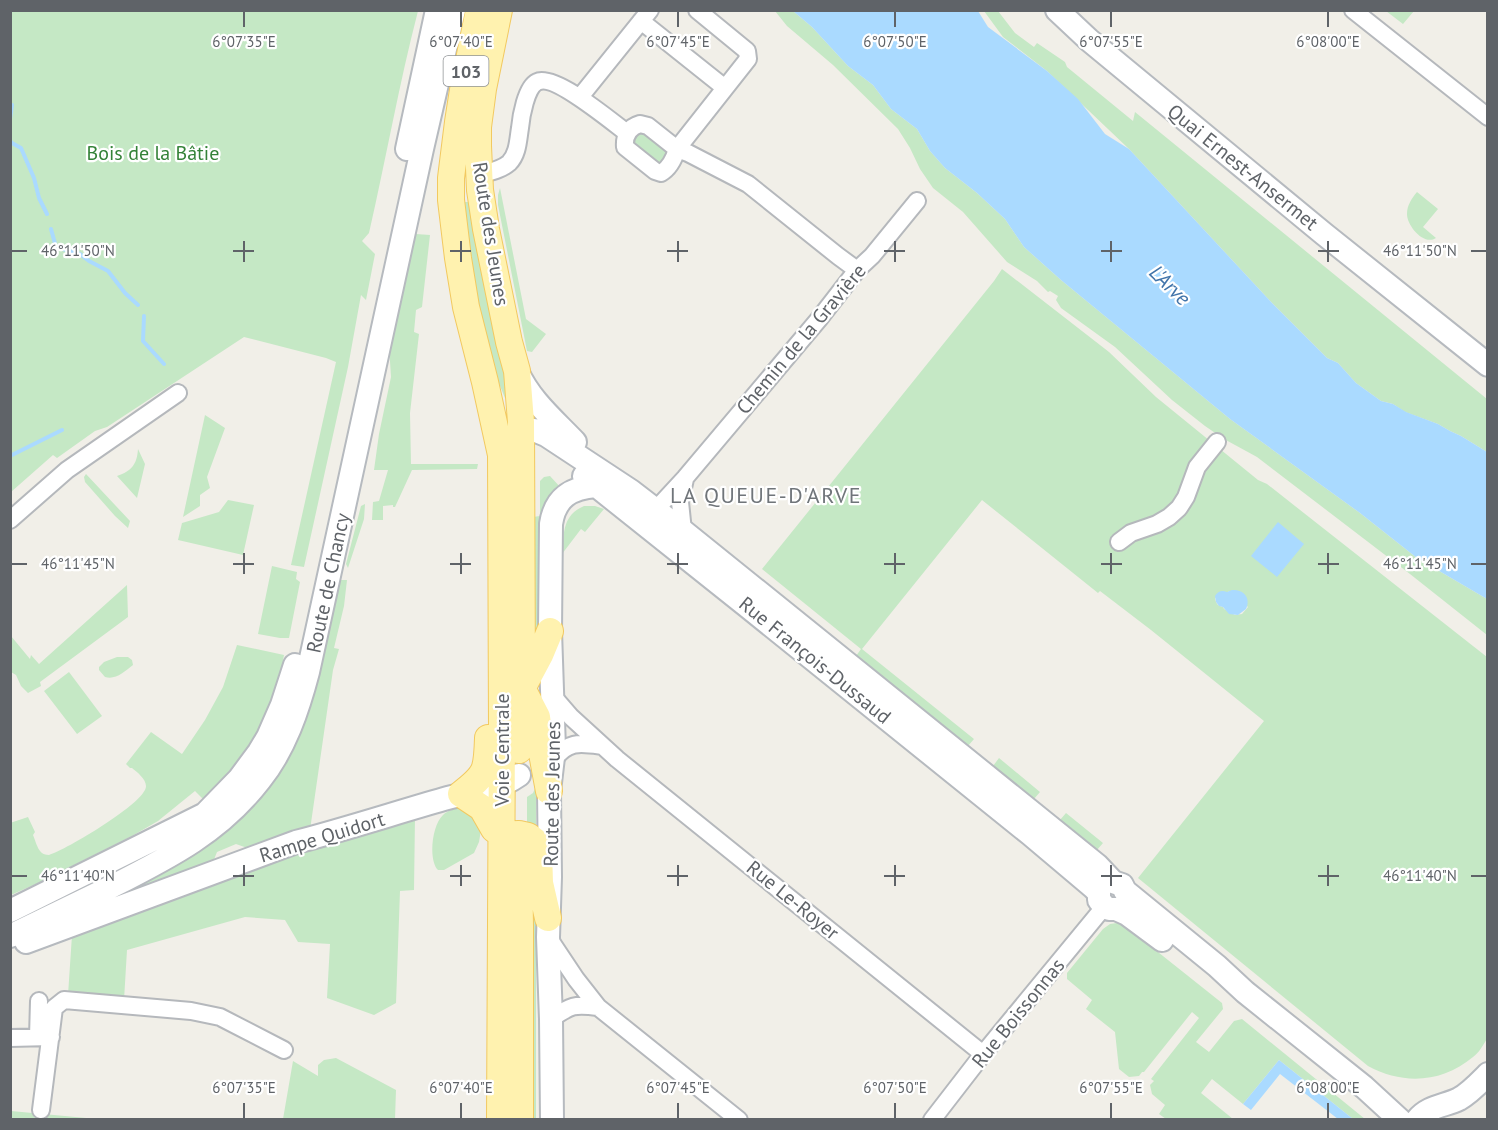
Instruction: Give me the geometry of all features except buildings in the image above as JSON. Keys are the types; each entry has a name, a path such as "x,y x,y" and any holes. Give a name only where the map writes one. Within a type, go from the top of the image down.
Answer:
{"main road":[{"path":"10,911 205,814 239,779 259,752 275,721 290,681 306,618 436,10"},
{"name":"Route de Chancy","path":"10,936 160,862 213,829 230,814 262,778 284,740 301,699 308,672 454,10"},
{"name":"Route des Jeunes","path":"479,10 463,90 451,178 453,222 466,307 485,382"},
{"name":"Route des Jeunes","path":"498,10 480,109 479,175 486,229 517,371 524,428"},
{"name":"Quai Ernest-Ansermet","path":"1058,10 1089,40 1324,234 1488,365"},
{"path":"451,178 479,175"},
{"name":"Rue François-Dussaud","path":"517,371 522,382 597,483"},
{"path":"485,382 524,428 513,436 501,455"},
{"name":"Voie Centrale","path":"485,382 501,455 502,663 510,780 500,1119"},
{"name":"Rue François-Dussaud","path":"524,428 546,435 597,483 631,491 649,516 1077,873 1111,896 1127,914 1201,969 1245,992 1364,1087 1400,1119"},
{"name":"Voie Centrale","path":"510,780 522,688 524,428"},
{"name":"Route des Jeunes","path":"552,1119 548,927 549,791 554,749 550,631 552,515 563,497 574,490 597,483"},
{"name":"Rue François-Dussaud","path":"649,516 683,531 1097,865 1111,896"},
{"path":"549,791 537,717 522,688 550,631"},
{"path":"502,663 489,732 487,764 478,780 461,795 478,805 494,829 528,836 536,842 539,850 540,883 548,927"},
{"name":"Rampe Quidort","path":"10,946 35,940 296,842 510,780"},
{"name":"Voie Centrale","path":"510,834 518,883 520,927 520,1119"},
{"path":"1418,1119 1426,1111 1459,1099 1474,1089 1488,1074"}],"street":[{"path":"697,10 747,51 748,59 677,149 675,158 666,170 661,173 655,171 625,147 624,140 634,125 648,126 677,149 748,184 857,270"},
{"path":"1353,10 1488,117"},
{"path":"580,97 646,16 725,88"},
{"path":"479,175 501,168 512,159 516,150 526,98 539,80 550,82 580,97 627,133"},
{"name":"Chemin de la Gravière","path":"649,516 685,478 917,201"},
{"path":"10,520 67,471 178,393"},
{"path":"1119,542 1131,532 1169,518 1179,508 1186,497 1197,467 1216,442"},
{"path":"683,531 680,502 685,478"},
{"name":"Rue Le-Royer","path":"552,695 571,717 602,746 983,1054"},
{"path":"553,760 564,748 574,744 602,746"},
{"name":"Rue Boissonnas","path":"932,1119 1111,896"},
{"path":"548,927 576,979 598,1007 739,1119"},
{"path":"44,1037 54,1008 64,1000 184,1010 220,1017 284,1050"},
{"path":"39,1001 44,1037 41,1110"},
{"path":"551,1019 566,1008 573,1006 598,1007"},
{"path":"10,1038 44,1037"}],"green space":[{"name":"Bois de la Bâtie","path":"10,11 418,11 369,233 362,241 375,254 366,300 361,295 348,367 304,567 291,565 336,362 244,337 107,427 95,431 57,458 53,455 11,492"},
{"path":"775,11 793,11 812,27 848,66 873,85 891,109 917,129 930,151 945,168 1005,219 1024,247 1061,280 1230,419 1360,513 1417,558 1487,599 1487,635 1257,457 1205,426 1172,400 1115,347 1061,308 1056,300 1058,296 1048,292 1037,281 1007,262 963,212 933,188 898,129 833,65 787,26"},
{"path":"984,11 998,11 1015,33 1034,47 1037,43 1065,62 1067,67 1133,121 1135,112 1487,399 1487,452 1438,424 1381,401 1356,383 1338,363 1327,358 1272,303 1129,149 1047,71 1003,37"},
{"path":"1386,11 1414,11 1403,24"},
{"path":"641,131 669,151 661,166 632,148 634,138"},
{"path":"500,188 526,319 546,334 532,352 527,351 498,205"},
{"path":"1417,192 1438,209 1423,227 1436,238 1431,240 1417,234 1408,219 1409,205"},
{"path":"463,202 471,202 509,396 505,398 491,364 472,284"},
{"path":"416,234 430,235 422,307 416,310 414,332 419,334 410,413 411,464 478,464 477,469 412,470 395,507 393,505 383,506 383,520 372,520 373,502 379,501 388,470 374,470 391,377 389,346"},
{"path":"1002,269 1109,352 1156,397 1258,480 1267,484 1487,657 1487,1039 1477,1053 1461,1066 1435,1076 1408,1078 1381,1072 1368,1066 1138,878 1264,721 1151,630 1100,591 1098,593 982,500 862,649 974,739 968,746 856,656 861,649 762,569","holes":["1230,591 1248,607 1242,614 1235,615 1219,605 1215,598"]},
{"path":"205,415 225,428 207,477 210,488 200,495 200,506 183,517"},
{"path":"138,449 145,464 137,498 117,476 133,466"},
{"path":"86,474 130,521 128,528 85,482"},
{"path":"550,476 561,488 543,623 533,649 533,517 540,516 540,481"},
{"path":"228,500 254,505 243,555 178,540 182,523 219,512"},
{"path":"365,504 364,519 348,568 346,564 361,506"},
{"path":"584,506 604,509 585,532 581,529 562,554 564,532 568,520 572,514"},
{"path":"272,566 297,572 296,579 300,582 289,638 258,634"},
{"path":"337,580 347,580 344,606 334,648 339,649 333,670 310,830 253,850 236,844 217,852 211,867 104,908 108,897 211,842"},
{"path":"127,585 128,617 40,682 41,686 28,693 21,686 16,675 11,672 11,636 30,659 31,655 39,664"},
{"path":"237,645 284,655 283,660 286,660 269,707 256,734 238,760 204,800 195,791 158,821 132,836 11,895 10,823 28,817 35,832 33,835 38,848 45,855 49,855 120,814 134,803 146,786 141,776 126,764 151,732 182,754 205,720 223,687"},
{"path":"117,657 128,657 132,660 133,665 116,676 105,677 99,667 104,662"},
{"path":"69,672 102,716 77,734 44,691"},
{"path":"999,758 1040,792 1034,799 993,766"},
{"path":"536,786 536,832 527,826 527,797 533,793"},
{"path":"462,808 482,824 479,842 474,853 444,870 438,870 432,851 436,826 445,813"},
{"path":"1066,813 1103,843 1097,850 1060,820"},
{"path":"415,817 414,890 400,891 396,1003 374,1015 327,998 330,944 298,942 285,920 245,917 127,950 124,1000 68,995 72,935 308,846"},
{"path":"532,850 536,906 536,1120 531,1119"},
{"path":"1110,924 1124,925 1222,1003 1223,1009 1196,1042 1209,1052 1234,1021 1242,1019 1365,1119 1353,1119 1279,1060 1243,1104 1212,1079 1201,1093 1233,1119 1166,1119 1159,1114 1165,1105 1152,1094 1150,1085 1154,1081 1151,1079 1199,1018 1192,1012 1144,1072 1139,1076 1129,1077 1119,1069 1115,1032 1086,1009 1092,1000 1067,979 1067,973 1103,929"},
{"path":"336,1058 396,1090 395,1119 283,1119 293,1061 318,1076 318,1065 324,1060"},
{"path":"11,1111 97,1119 11,1119"}],"water":[{"name":"L'Arve","path":"793,11 978,11 988,27 1047,71 1078,99 1105,134 1129,149 1272,303 1327,358 1338,363 1356,383 1381,401 1438,424 1487,452 1487,599 1417,558 1360,513 1230,419 1061,280 1024,247 1005,219 945,168 930,151 917,129 891,109 873,85 848,66 812,27"},
{"path":"1278,522 1304,544 1277,577 1251,556"},
{"path":"1232,590 1243,593 1248,601 1246,609 1238,615 1229,614 1216,602 1217,593"},
{"path":"1279,1060 1353,1119 1338,1119 1280,1074 1251,1110 1243,1104"}],"waterway":[{"path":"10,119 12,105"},
{"path":"10,141 21,148 47,214"},
{"path":"51,229 56,247 80,254 108,271 125,293 138,305"},
{"path":"144,316 143,341 164,364"},
{"path":"10,456 62,430"}],"district":[{"name":"LA QUEUE-D'ARVE","path":"766,495"}]}
